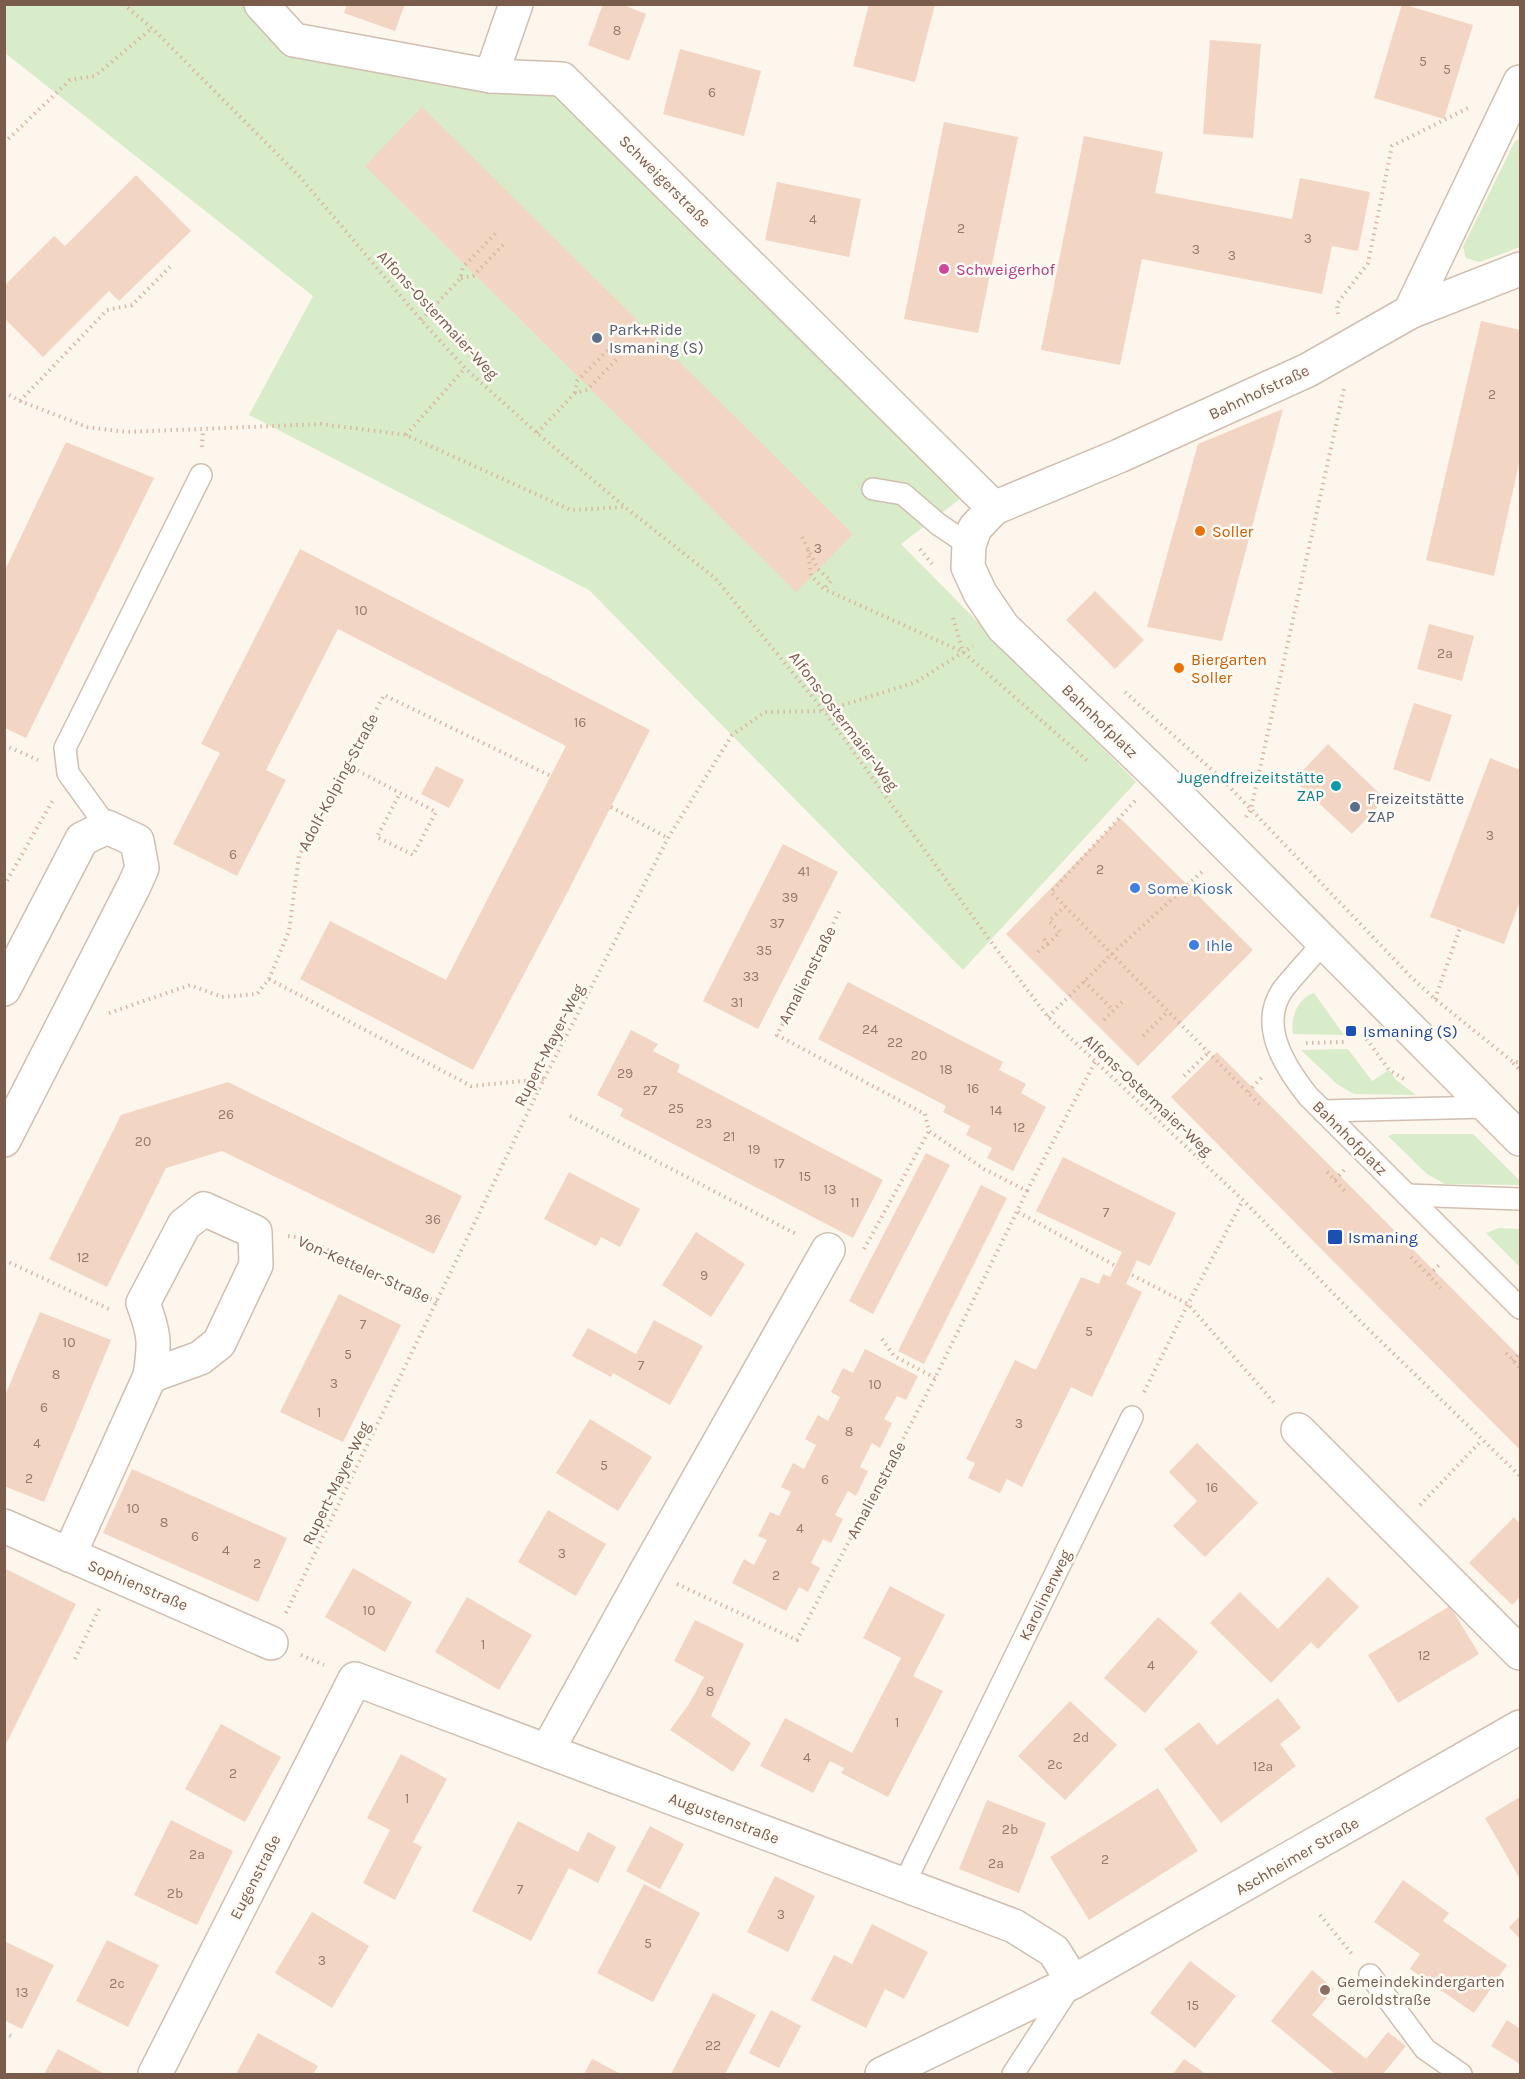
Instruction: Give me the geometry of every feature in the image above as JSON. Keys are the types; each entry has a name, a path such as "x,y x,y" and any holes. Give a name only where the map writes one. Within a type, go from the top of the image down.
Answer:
{"street":[{"name":"Schweigerstraße","path":"261,4 294,40 491,76 562,79 994,508"},
{"path":"491,76 516,4"},
{"path":"1410,312 1521,82"},
{"name":"Bahnhofstraße","path":"969,545 975,528 994,508 1119,456 1308,370 1410,312 1521,269"},
{"path":"969,545 968,567 980,593 1003,627"},
{"name":"Bahnhofplatz","path":"1003,627 1159,777 1217,858 1324,942 1521,1139"},
{"path":"4,989 82,839 107,827 137,841 142,868 4,1140"},
{"path":"69,1555 150,1376 154,1351 153,1330 143,1303 184,1225 204,1209 255,1232 256,1265 219,1343 200,1358 150,1376"},
{"path":"548,1751 647,1570 828,1251"},
{"path":"1298,1430 1521,1653"},
{"name":"Sophienstraße","path":"4,1526 271,1642"},
{"name":"Augustenstraße","path":"355,1679 1014,1926 1054,1952 1073,1982"},
{"name":"Eugenstraße","path":"154,2074 355,1679"},
{"name":"Aschheimer Straße","path":"882,2074 1073,1982 1521,1728"}],"lane":[{"path":"107,827 68,773 64,748 201,475"},
{"path":"873,489 903,494 938,524 969,545"},
{"name":"Bahnhofplatz","path":"1324,942 1283,989 1274,1009 1273,1034 1281,1057 1293,1077 1323,1111 1407,1195 1510,1288 1521,1308"},
{"path":"1323,1111 1488,1107"},
{"path":"1407,1195 1521,1199"},
{"name":"Karolinenweg","path":"903,1886 1132,1417"},
{"path":"1370,1975 1425,2049 1461,2074"},
{"name":"Aschheimer Straße","path":"1013,2074 1073,1982"}],"path":[{"name":"Alfons-Ostermaier-Weg","path":"123,4 152,28 299,176 421,320 465,368 537,433 625,507 715,578 824,711 1048,1017 1243,1200 1363,1324 1521,1476"},
{"path":"4,143 70,80 95,76 152,28"},
{"path":"1048,1017 1112,954 1217,858 1251,809 1347,375 1341,352 1337,304 1368,263 1392,146 1471,106"},
{"path":"421,320 460,279 463,267 497,232"},
{"path":"460,279 473,276 504,244"},
{"path":"20,400 107,310 132,305 171,267"},
{"path":"575,393 577,381 612,346"},
{"path":"537,433 575,393 587,390 617,359"},
{"path":"406,435 465,368"},
{"path":"4,392 87,427 126,432 321,424 406,435 571,510 625,507"},
{"path":"802,537 818,569 831,582 824,589"},
{"path":"913,540 933,566"},
{"path":"808,550 811,576 824,589 963,652 1099,770"},
{"path":"950,608 963,652"},
{"name":"Rupert-Mayer-Weg","path":"271,1642 544,1080 668,838 732,735 765,712 824,711 916,682 1003,627"},
{"path":"1123,690 1220,777 1435,999 1521,1070"},
{"name":"Adolf-Kolping-Straße","path":"269,980 289,932 298,856 384,695 550,776"},
{"path":"347,765 436,812 413,855 377,837 400,793"},
{"path":"4,886 68,773"},
{"path":"1159,777 1051,892 1262,1107"},
{"path":"1126,794 1143,809"},
{"path":"611,807 668,838"},
{"path":"1197,861 1217,858"},
{"path":"1047,943 1044,939 1048,944 1060,932 1049,921 1065,906"},
{"name":"Amalienstraße","path":"840,910 777,1035 925,1114 929,1131 984,1169 1027,1191"},
{"path":"1435,999 1460,928"},
{"path":"1038,952 1056,935"},
{"path":"60,1029 190,985 222,997 257,994 269,980 471,1086 544,1080"},
{"path":"1084,981 1113,1010"},
{"path":"1104,1020 1122,1002"},
{"path":"1143,1036 1168,1011"},
{"path":"1184,1076 1209,1052"},
{"name":"Amalienstraße","path":"647,1570 797,1640 935,1378 1027,1191 1095,1062"},
{"path":"1513,1062 1521,1062"},
{"path":"570,1116 828,1251 858,1259 929,1131"},
{"path":"1327,1172 1346,1191"},
{"path":"1132,1417 1243,1200"},
{"path":"1018,1212 1114,1265"},
{"name":"Von-Ketteler-Straße","path":"255,1232 303,1238 437,1302"},
{"path":"1411,1257 1442,1288"},
{"path":"4,1260 153,1330"},
{"path":"1132,1275 1188,1304 1298,1430"},
{"path":"882,1339 894,1356 935,1378"},
{"path":"1506,1353 1521,1368"},
{"path":"1513,1361 1521,1353"},
{"path":"1397,1530 1482,1440"},
{"path":"75,1659 116,1575"},
{"path":"271,1642 355,1679"},
{"path":"1320,1915 1370,1975"},
{"path":"4,2033 11,2036"}],"green space":[{"path":"4,5 250,5 289,46 562,79 968,493 901,544 1136,782 963,970 589,590 249,415 313,296 5,53"},
{"path":"1520,139 1520,247 1480,262 1466,258 1463,247 1515,141"},
{"path":"1314,993 1344,1035 1293,1034 1294,1016 1299,1004"},
{"path":"1348,1049 1372,1081 1389,1070 1396,1080 1416,1095 1354,1094 1337,1084 1301,1050"},
{"path":"1394,1134 1473,1134 1520,1181 1520,1185 1445,1184 1427,1174 1388,1136"},
{"path":"1499,1228 1520,1229 1520,1267 1486,1233"}],"building":[{"path":"347,4 405,4 395,31 344,13"},
{"path":"603,4 621,4 646,14 629,61 588,45"},
{"path":"869,4 935,4 915,82 853,66"},
{"path":"1402,4 1473,25 1444,119 1374,98"},
{"path":"1210,40 1261,44 1253,138 1203,134"},
{"path":"680,49 761,71 744,136 663,114"},
{"name":"Park+Ride Ismaning (S)","path":"422,107 853,534 796,592 365,166"},
{"path":"944,122 1018,137 978,333 904,319"},
{"path":"1084,136 1163,152 1155,193 1292,219 1300,178 1370,192 1358,251 1332,246 1322,294 1142,259 1120,365 1041,350"},
{"path":"136,175 191,231 119,301 109,291 43,357 4,318 4,286 54,236 65,246"},
{"path":"777,182 861,199 849,257 765,240"},
{"path":"1481,321 1520,330 1520,459 1494,576 1426,560"},
{"path":"1283,409 1222,641 1147,627 1198,444"},
{"path":"66,442 154,478 26,738 5,728 5,570"},
{"path":"300,549 650,730 473,1070 300,979 330,921 446,980 566,746 338,629 266,770 286,780 237,876 173,844 220,753 201,744"},
{"path":"1095,591 1144,640 1115,669 1066,620"},
{"path":"1429,624 1474,636 1462,681 1417,669"},
{"path":"1414,703 1452,715 1430,782 1393,769"},
{"name":"Jugendfreizeitstätte ZAP","path":"1328,744 1385,799 1352,834 1294,780"},
{"path":"1490,758 1520,770 1520,901 1504,944 1430,917"},
{"path":"436,766 464,780 449,808 421,794"},
{"path":"1120,818 1253,950 1138,1066 1006,934"},
{"path":"783,844 838,872 758,1029 703,1001"},
{"path":"848,982 1003,1062 999,1070 1026,1084 1021,1093 1046,1107 1013,1171 987,1158 992,1148 966,1135 970,1126 943,1112 946,1106 818,1039"},
{"path":"631,1030 658,1044 653,1051 680,1065 677,1072 883,1180 853,1238 620,1116 623,1109 597,1095"},
{"path":"1217,1052 1520,1357 1520,1450 1171,1097"},
{"path":"228,1082 462,1196 434,1254 222,1151 166,1168 107,1287 49,1259 121,1115"},
{"path":"926,1153 950,1165 873,1314 849,1301"},
{"path":"1063,1157 1176,1213 1150,1266 1137,1260 1126,1284 1142,1292 1092,1397 1071,1387 1022,1487 1007,1479 1000,1493 968,1478 975,1463 966,1459 1015,1360 1036,1370 1081,1277 1099,1284 1103,1274 1110,1277 1122,1252 1036,1211"},
{"path":"569,1172 640,1209 620,1247 601,1237 596,1246 544,1219"},
{"path":"981,1185 1007,1198 924,1364 898,1351"},
{"path":"696,1232 745,1264 711,1317 662,1285"},
{"path":"339,1294 401,1325 343,1442 280,1412"},
{"path":"40,1312 111,1340 44,1502 4,1486 4,1398"},
{"path":"654,1320 703,1346 670,1405 613,1373 611,1377 572,1356 588,1328 636,1354"},
{"path":"865,1349 918,1376 906,1400 897,1396 884,1419 892,1423 880,1448 872,1443 860,1467 868,1471 856,1496 848,1491 835,1515 843,1519 831,1543 823,1539 811,1563 820,1568 808,1592 799,1587 786,1611 732,1583 744,1559 754,1565 767,1540 758,1536 770,1512 779,1516 791,1492 781,1487 793,1463 804,1469 816,1445 805,1439 818,1415 828,1421 840,1397 831,1392 843,1368 853,1373"},
{"path":"590,1419 652,1457 618,1511 556,1473"},
{"path":"1197,1443 1258,1503 1205,1557 1173,1526 1197,1501 1169,1472"},
{"path":"132,1469 287,1538 258,1602 103,1533"},
{"path":"548,1510 606,1544 576,1596 518,1562"},
{"path":"1514,1517 1520,1524 1520,1597 1512,1605 1469,1563"},
{"path":"4,1568 76,1604 4,1748"},
{"path":"353,1568 412,1602 385,1652 325,1617"},
{"path":"1328,1577 1359,1607 1318,1649 1311,1642 1271,1683 1210,1623 1240,1592 1278,1629"},
{"path":"890,1586 945,1615 913,1676 943,1691 888,1797 841,1773 844,1768 830,1761 813,1793 760,1766 785,1718 852,1753 901,1658 863,1638"},
{"path":"467,1597 532,1635 499,1690 435,1652"},
{"path":"1450,1606 1479,1654 1398,1703 1368,1655"},
{"path":"1158,1617 1198,1652 1145,1713 1104,1678"},
{"path":"695,1620 744,1644 711,1716 751,1743 733,1772 670,1730 689,1704 704,1677 674,1661"},
{"path":"1278,1698 1301,1728 1280,1744 1296,1766 1221,1823 1164,1749 1199,1722 1217,1745"},
{"path":"1070,1701 1117,1745 1065,1800 1018,1756"},
{"path":"221,1724 281,1757 245,1822 185,1789"},
{"path":"401,1754 447,1779 413,1842 422,1847 395,1900 363,1883 390,1830 367,1818"},
{"path":"1158,1788 1198,1851 1089,1920 1050,1857"},
{"path":"1520,1797 1520,1879 1485,1818"},
{"path":"987,1800 1046,1823 1019,1893 959,1869"},
{"path":"171,1820 233,1851 197,1925 134,1895"},
{"path":"518,1821 578,1852 588,1832 616,1847 598,1883 569,1868 531,1941 472,1911"},
{"path":"650,1826 684,1844 660,1889 626,1871"},
{"path":"775,1876 815,1896 788,1952 747,1932"},
{"path":"1403,1880 1449,1913 1443,1921 1507,1965 1474,2013 1410,1969 1420,1954 1374,1922"},
{"path":"644,1884 700,1913 653,2002 597,1973"},
{"path":"312,1912 369,1946 332,2008 275,1973"},
{"path":"1520,1916 1520,1939 1509,1927"},
{"path":"872,1924 928,1952 904,1999 885,1989 866,2028 811,2000 834,1955 852,1964"},
{"path":"107,1940 159,1965 128,2027 76,2001"},
{"path":"4,1941 54,1965 22,2029 4,2020"},
{"path":"1190,1961 1236,1996 1195,2048 1150,2013"},
{"path":"1312,1970 1334,1989 1312,2015 1366,2059 1388,2032 1406,2046 1383,2074 1335,2074 1271,2021"},
{"path":"713,1993 756,2015 725,2074 671,2074"},
{"path":"771,2010 801,2026 779,2068 749,2053"},
{"path":"1507,2020 1520,2029 1520,2064 1491,2046"},
{"path":"258,2033 318,2066 313,2074 236,2074"},
{"path":"58,2049 105,2074 44,2074"},
{"path":"592,2059 621,2074 584,2074"},
{"path":"1184,2059 1206,2074 1173,2074"}],"place":[{"name":"Schweigerhof","path":"944,269"},
{"name":"Park+Ride Ismaning (S)","path":"597,338"},
{"name":"Soller","path":"1200,531"},
{"name":"Biergarten Soller","path":"1179,668"},
{"name":"Jugendfreizeitstätte ZAP","path":"1336,786"},
{"name":"Freizeitstätte ZAP","path":"1355,807"},
{"name":"Some Kiosk","path":"1135,888"},
{"name":"Ihle","path":"1194,945"},
{"name":"Ismaning (S)","path":"1351,1031"},
{"name":"Ismaning","path":"1335,1237"},
{"name":"Gemeindekindergarten Geroldstraße","path":"1325,1990"}]}
